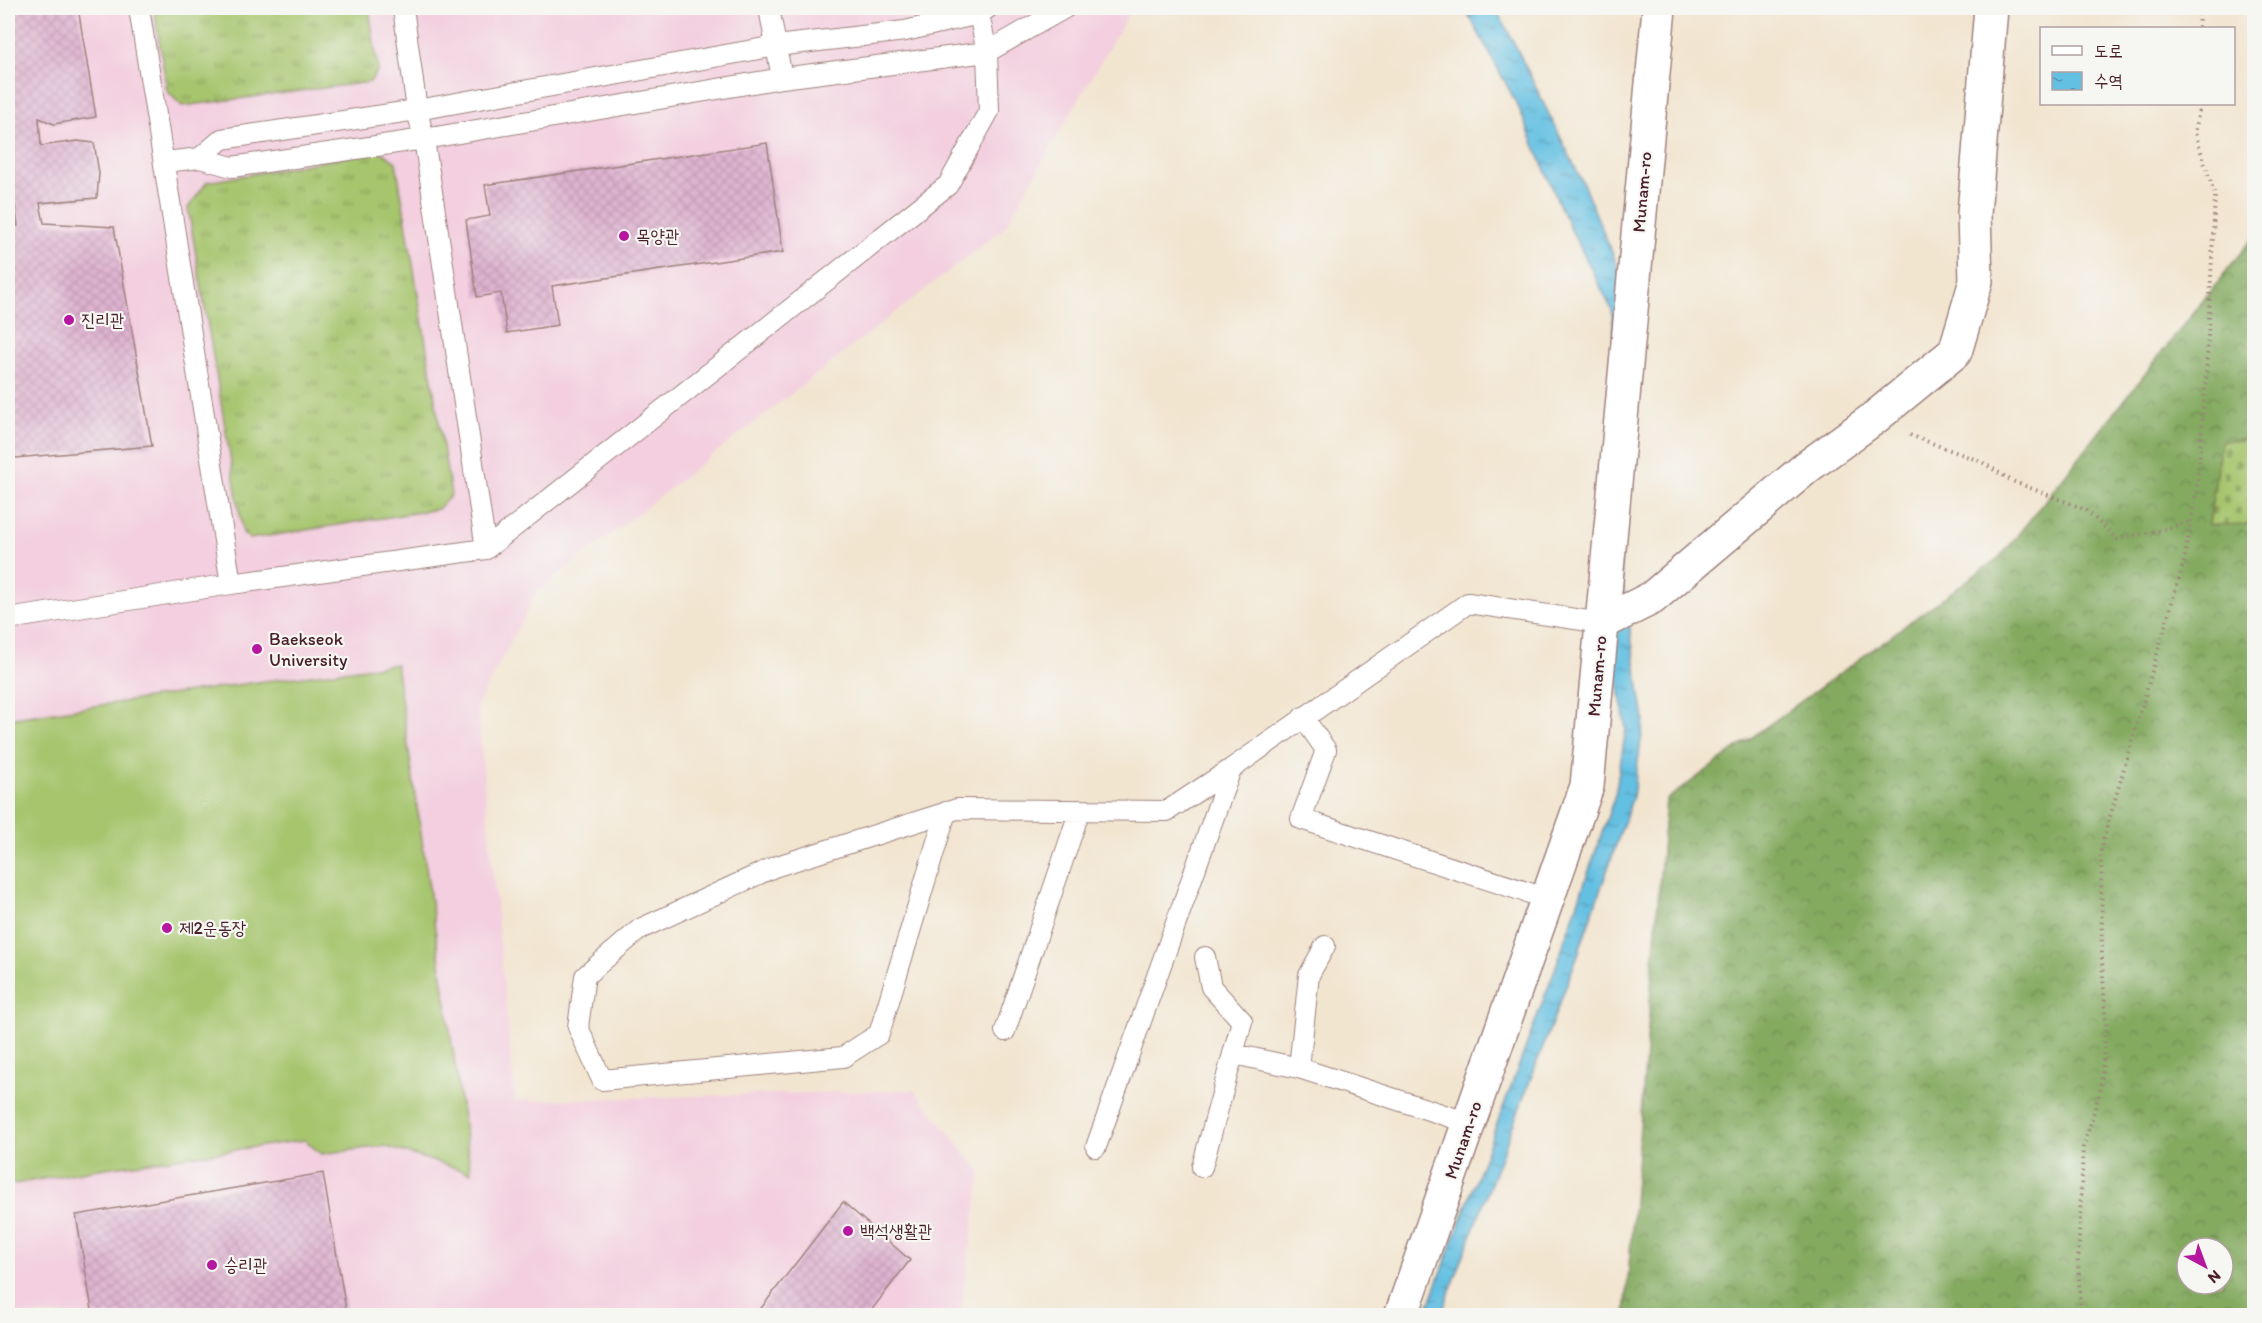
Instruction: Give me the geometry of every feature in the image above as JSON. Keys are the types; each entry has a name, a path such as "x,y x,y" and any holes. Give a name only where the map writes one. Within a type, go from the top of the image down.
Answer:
{"street":[{"name":"Munam-ro","path":"1401,1316 1587,786 1659,8"},
{"path":"1602,623 1652,598 1808,467 1873,419 1955,351 1976,281 1974,214 1991,8"}],"lane":[{"path":"139,8 231,584"},
{"path":"403,8 486,549"},
{"path":"769,8 782,78"},
{"path":"165,162 200,158 232,167 424,139 782,78 987,52 1065,8"},
{"path":"8,620 231,584 486,549 948,185 989,111 983,11 905,31 776,46 417,110 222,139 200,158"},
{"path":"946,812 879,1034 843,1057 602,1080 578,1027 585,976 640,929 774,867 946,812 957,809 1167,811 1231,769 1468,603 1602,623"},
{"path":"1303,717 1326,750 1301,819 1548,899"},
{"path":"1096,1147 1231,769"},
{"path":"1005,1032 1080,810"},
{"path":"1299,1068 1309,975 1325,946"},
{"path":"1202,1167 1242,1021 1211,987 1205,957"},
{"path":"1234,1054 1299,1068 1469,1123"}],"path":[{"path":"2198,8 2199,27"},
{"path":"2081,1316 2078,1262 2083,1148 2101,1088 2106,1025 2102,961 2101,848 2184,561 2197,488 2206,377 2215,196 2195,133 2200,105"},
{"path":"1873,419 1982,462 2012,481 2077,506 2087,511 2117,539 2191,521"}],"shaded area":[{"name":"Baekseok University","path":"8,8 1132,8 1004,228 537,592 477,706 515,1101 914,1090 981,1172 960,1315 8,1315"}],"green space":[{"path":"154,8 369,8 378,70 370,82 182,106 167,91"},
{"path":"380,151 396,162 451,495 438,509 250,539 243,533 188,208 207,182"},
{"path":"2254,236 2254,440 2221,441 2209,524 2254,524 2254,1315 1625,1316 1666,800 2002,555"},
{"path":"2254,440 2254,524 2209,525 2221,441"},
{"path":"396,664 471,1173 384,1146 321,1154 305,1140 92,1170 8,1185 8,719"}],"water":[{"path":"1465,8 1495,8 1508,31 1582,181 1615,260 1633,315 1620,565 1644,720 1633,796 1577,957 1441,1315 1425,1316 1555,969 1615,795 1626,729 1611,641 1621,397 1612,310 1564,216 1518,106"}],"building":[{"name":"진리관","path":"8,8 78,8 96,117 54,124 39,118 41,146 77,141 94,143 99,173 97,198 40,203 44,223 114,227 152,446 15,458 8,412 8,228 18,226 15,205 8,206"},
{"name":"목양관","path":"767,143 783,252 552,286 558,325 507,333 501,293 477,297 466,220 490,216 485,185"},
{"name":"승리관","path":"323,1173 347,1316 93,1316 76,1215"},
{"name":"백석생활관","path":"843,1202 910,1260 867,1316 755,1316"}],"place":[{"name":"목양관","path":"624,236"},
{"name":"진리관","path":"69,320"},
{"name":"Baekseok University","path":"257,649"},
{"name":"제2운동장","path":"167,928"},
{"name":"백석생활관","path":"848,1231"},
{"name":"승리관","path":"212,1265"}]}
